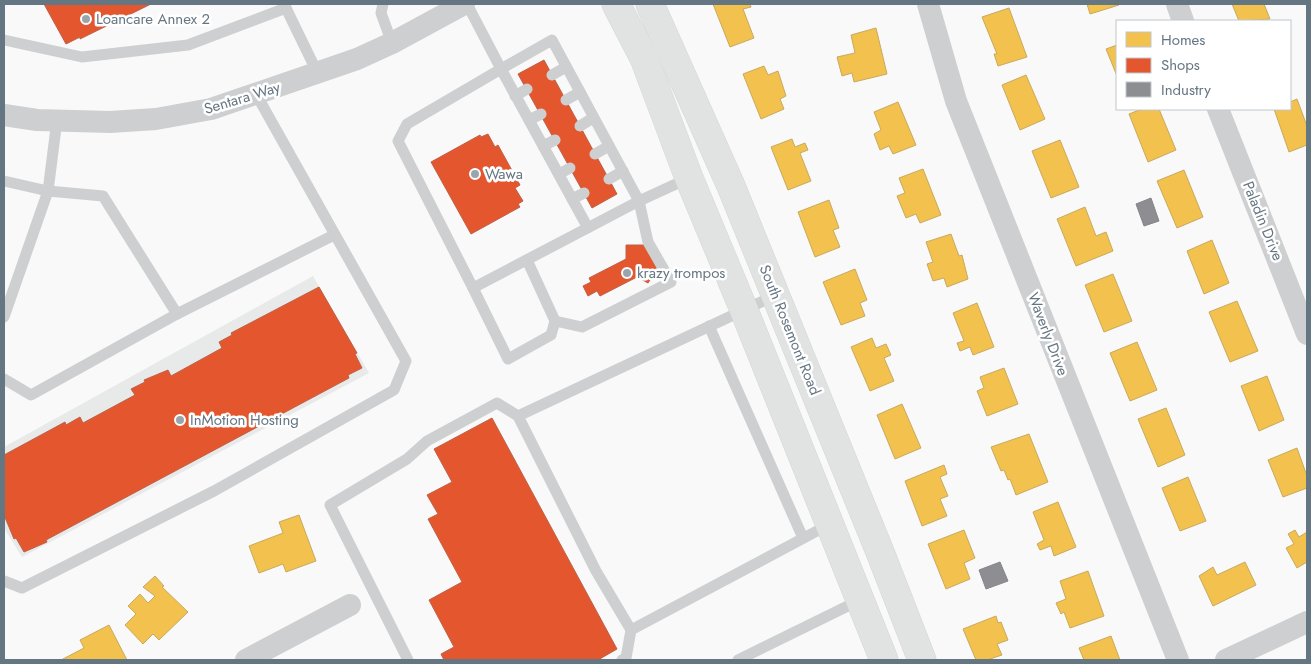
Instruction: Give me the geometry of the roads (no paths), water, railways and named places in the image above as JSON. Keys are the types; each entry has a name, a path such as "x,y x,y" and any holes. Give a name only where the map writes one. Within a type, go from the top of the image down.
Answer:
{"main road":[{"path":"616,4 644,58 689,178 884,660"},
{"name":"South Rosemont Road","path":"650,4 728,177 922,660"}],"street":[{"name":"Sentara Way","path":"4,115 110,122 156,119 211,109 318,74 392,43 466,4"},
{"name":"Waverly Drive","path":"928,4 956,101 1178,660"},
{"path":"1177,4 1183,20"},
{"name":"Paladin Drive","path":"1218,110 1307,334"},
{"path":"252,659 350,605"},
{"path":"1226,660 1307,622"}],"lane":[{"path":"383,4 381,13 392,43"},
{"path":"466,4 588,228"},
{"path":"4,40 82,57 188,45 285,6 318,74"},
{"path":"527,260 555,321 551,335 508,358 398,142 407,124 552,40 639,201 648,242 671,282 582,327 555,321"},
{"path":"552,75 566,67"},
{"path":"516,96 527,89"},
{"path":"566,100 580,92"},
{"path":"4,580 22,588 214,491 394,390 406,361 256,94"},
{"path":"529,120 541,114"},
{"path":"580,126 594,118"},
{"path":"4,317 48,191 57,120"},
{"path":"543,146 554,140"},
{"path":"595,154 609,146"},
{"path":"559,174 570,168"},
{"path":"609,179 623,171"},
{"path":"473,288 639,201 689,178"},
{"path":"4,181 48,191 103,196 177,314"},
{"path":"572,199 584,193"},
{"path":"4,379 31,395 177,314 334,235"},
{"path":"518,416 776,295"},
{"path":"709,326 803,538"},
{"path":"408,660 330,505 407,459 427,441 497,403 518,416 596,571 631,630 626,658 622,660"},
{"path":"631,630 830,524"},
{"path":"738,660 860,600"}],"place":[{"name":"Loancare Annex 2","path":"86,19"},
{"name":"Wawa","path":"475,174"},
{"name":"krazy trompos","path":"627,273"},
{"name":"InMotion Hosting","path":"180,420"}]}
